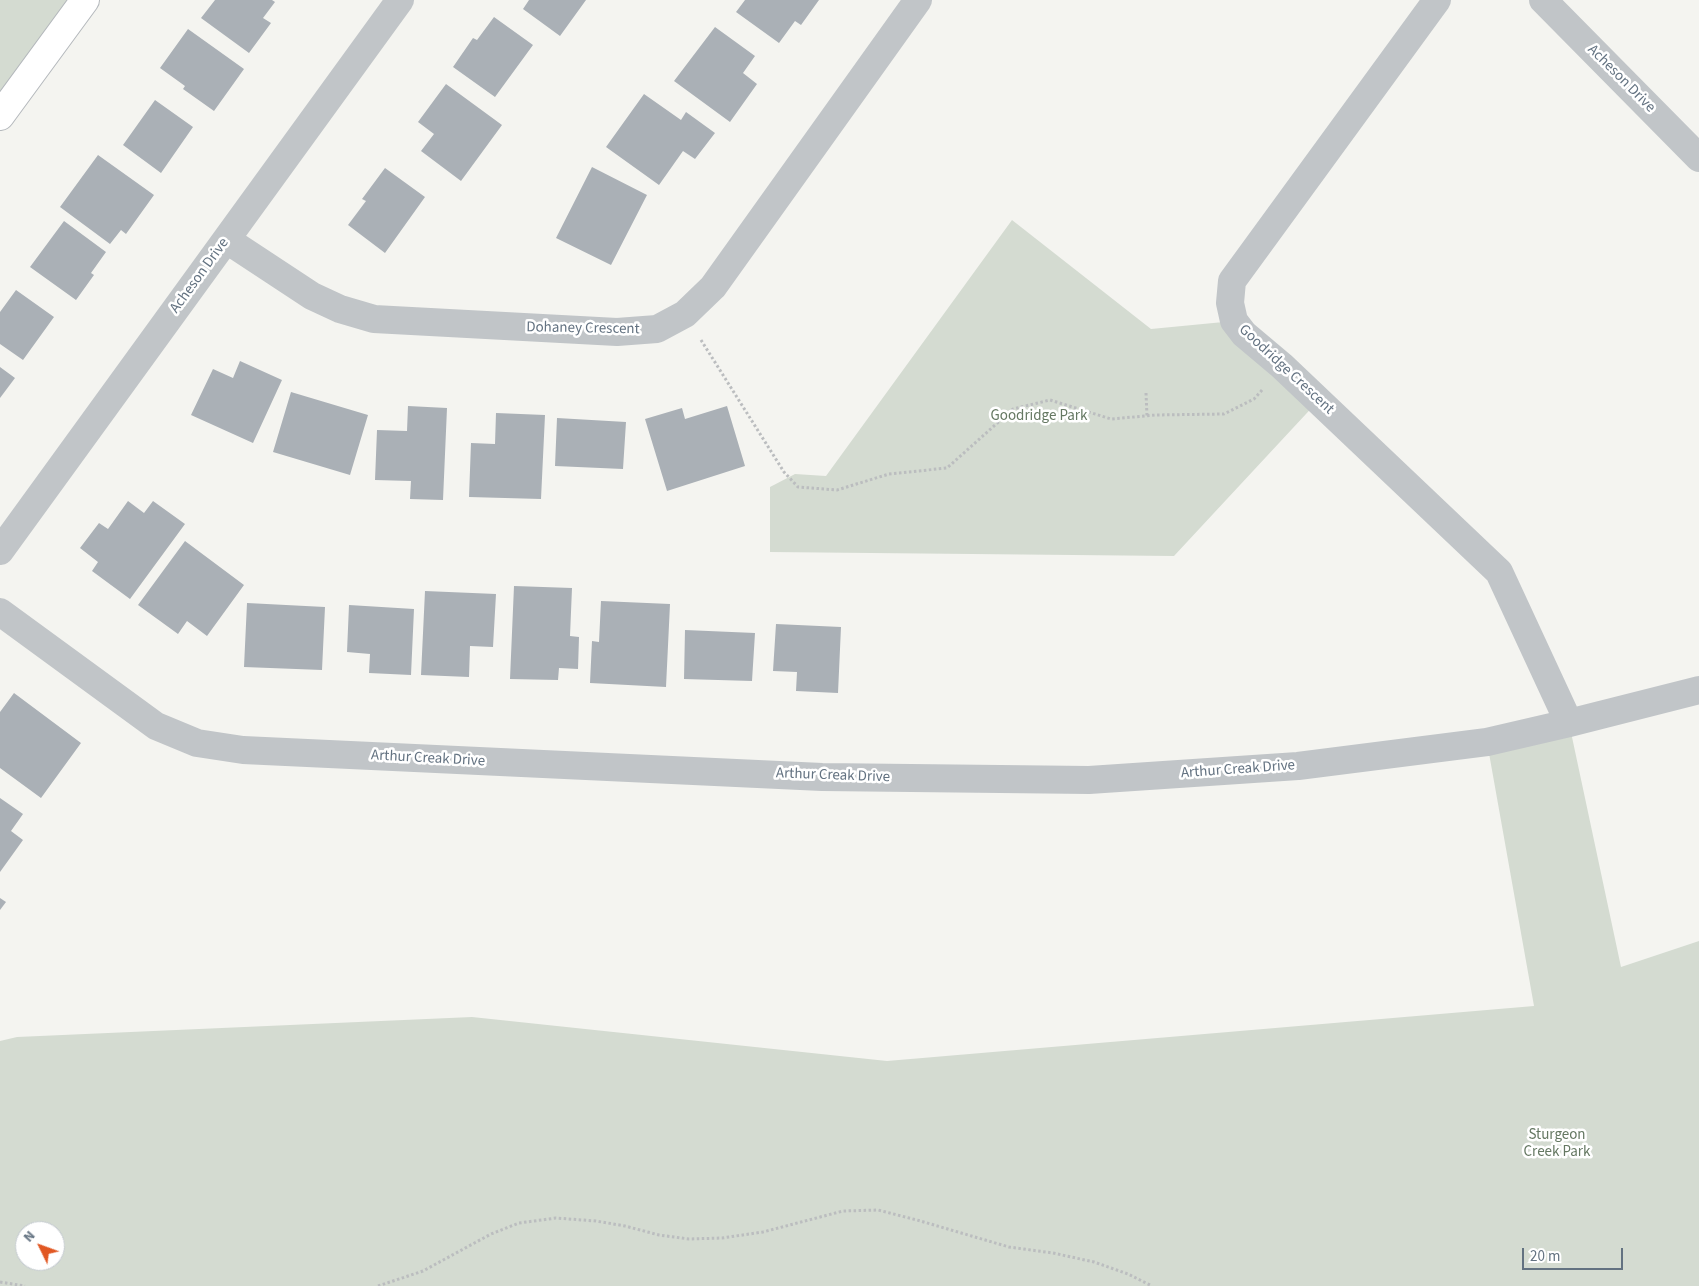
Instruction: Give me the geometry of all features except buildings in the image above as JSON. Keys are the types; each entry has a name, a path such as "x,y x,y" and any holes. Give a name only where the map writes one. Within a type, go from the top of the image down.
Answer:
{"main road":[{"path":"0,116 85,0"}],"street":[{"name":"Acheson Drive","path":"0,551 400,0"},
{"name":"Dohaney Crescent","path":"227,240 312,296 340,309 374,320 617,332 656,329 685,314 712,287 918,0"},
{"name":"Goodridge Crescent","path":"1437,0 1232,281 1230,303 1234,321 1244,334 1282,366 1499,572 1569,723"},
{"name":"Acheson Drive","path":"1543,0 1699,158"},
{"name":"Arthur Creak Drive","path":"0,612 156,726 197,743 243,750 822,777 1089,780 1298,766 1487,742 1699,690"}],"path":[{"path":"685,314 784,472 798,486 837,490 889,474 948,468 1013,410 1050,400 1111,419 1224,414 1254,399 1282,366"},
{"path":"1146,393 1147,416"},
{"path":"378,1286 423,1271 490,1234 519,1223 537,1220 556,1218 596,1221 659,1235 689,1239 722,1238 763,1232 843,1211 878,1210 1008,1247 1053,1253 1094,1262 1128,1274 1152,1286"},
{"path":"0,1282 25,1286"}],"green space":[{"path":"0,0 85,0 0,116"},
{"name":"Goodridge Park","path":"1012,220 1151,329 1234,321 1319,400 1174,556 770,552 770,487 795,474 826,476"},
{"name":"Sturgeon Creek Park","path":"1569,723 1621,967 1699,941 1699,1286 0,1286 0,1041 17,1037 472,1017 887,1061 1534,1006 1487,742"}]}
